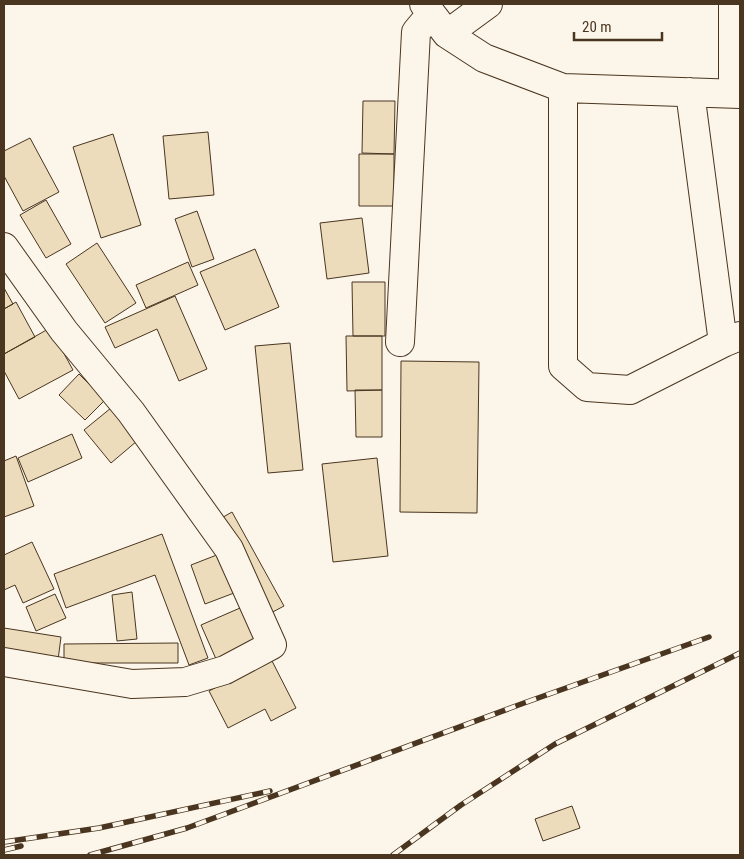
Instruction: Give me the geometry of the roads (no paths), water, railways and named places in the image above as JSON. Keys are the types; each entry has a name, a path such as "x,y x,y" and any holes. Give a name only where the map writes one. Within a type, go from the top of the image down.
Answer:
{"street":[{"path":"400,342 416,32 434,17 488,4"},
{"path":"434,17 484,58 563,88 736,93 733,4"},
{"path":"563,88 563,366 587,387 630,390 731,340 690,92"},
{"path":"4,247 64,331 132,412 229,549 272,645 225,670 186,682 132,684 4,662"}],"railway":[{"path":"90,855 187,828 524,703 709,637"},
{"path":"393,855 461,805 555,744 740,653"},
{"path":"4,842 99,828 270,791"},
{"path":"4,850 21,846"}]}
